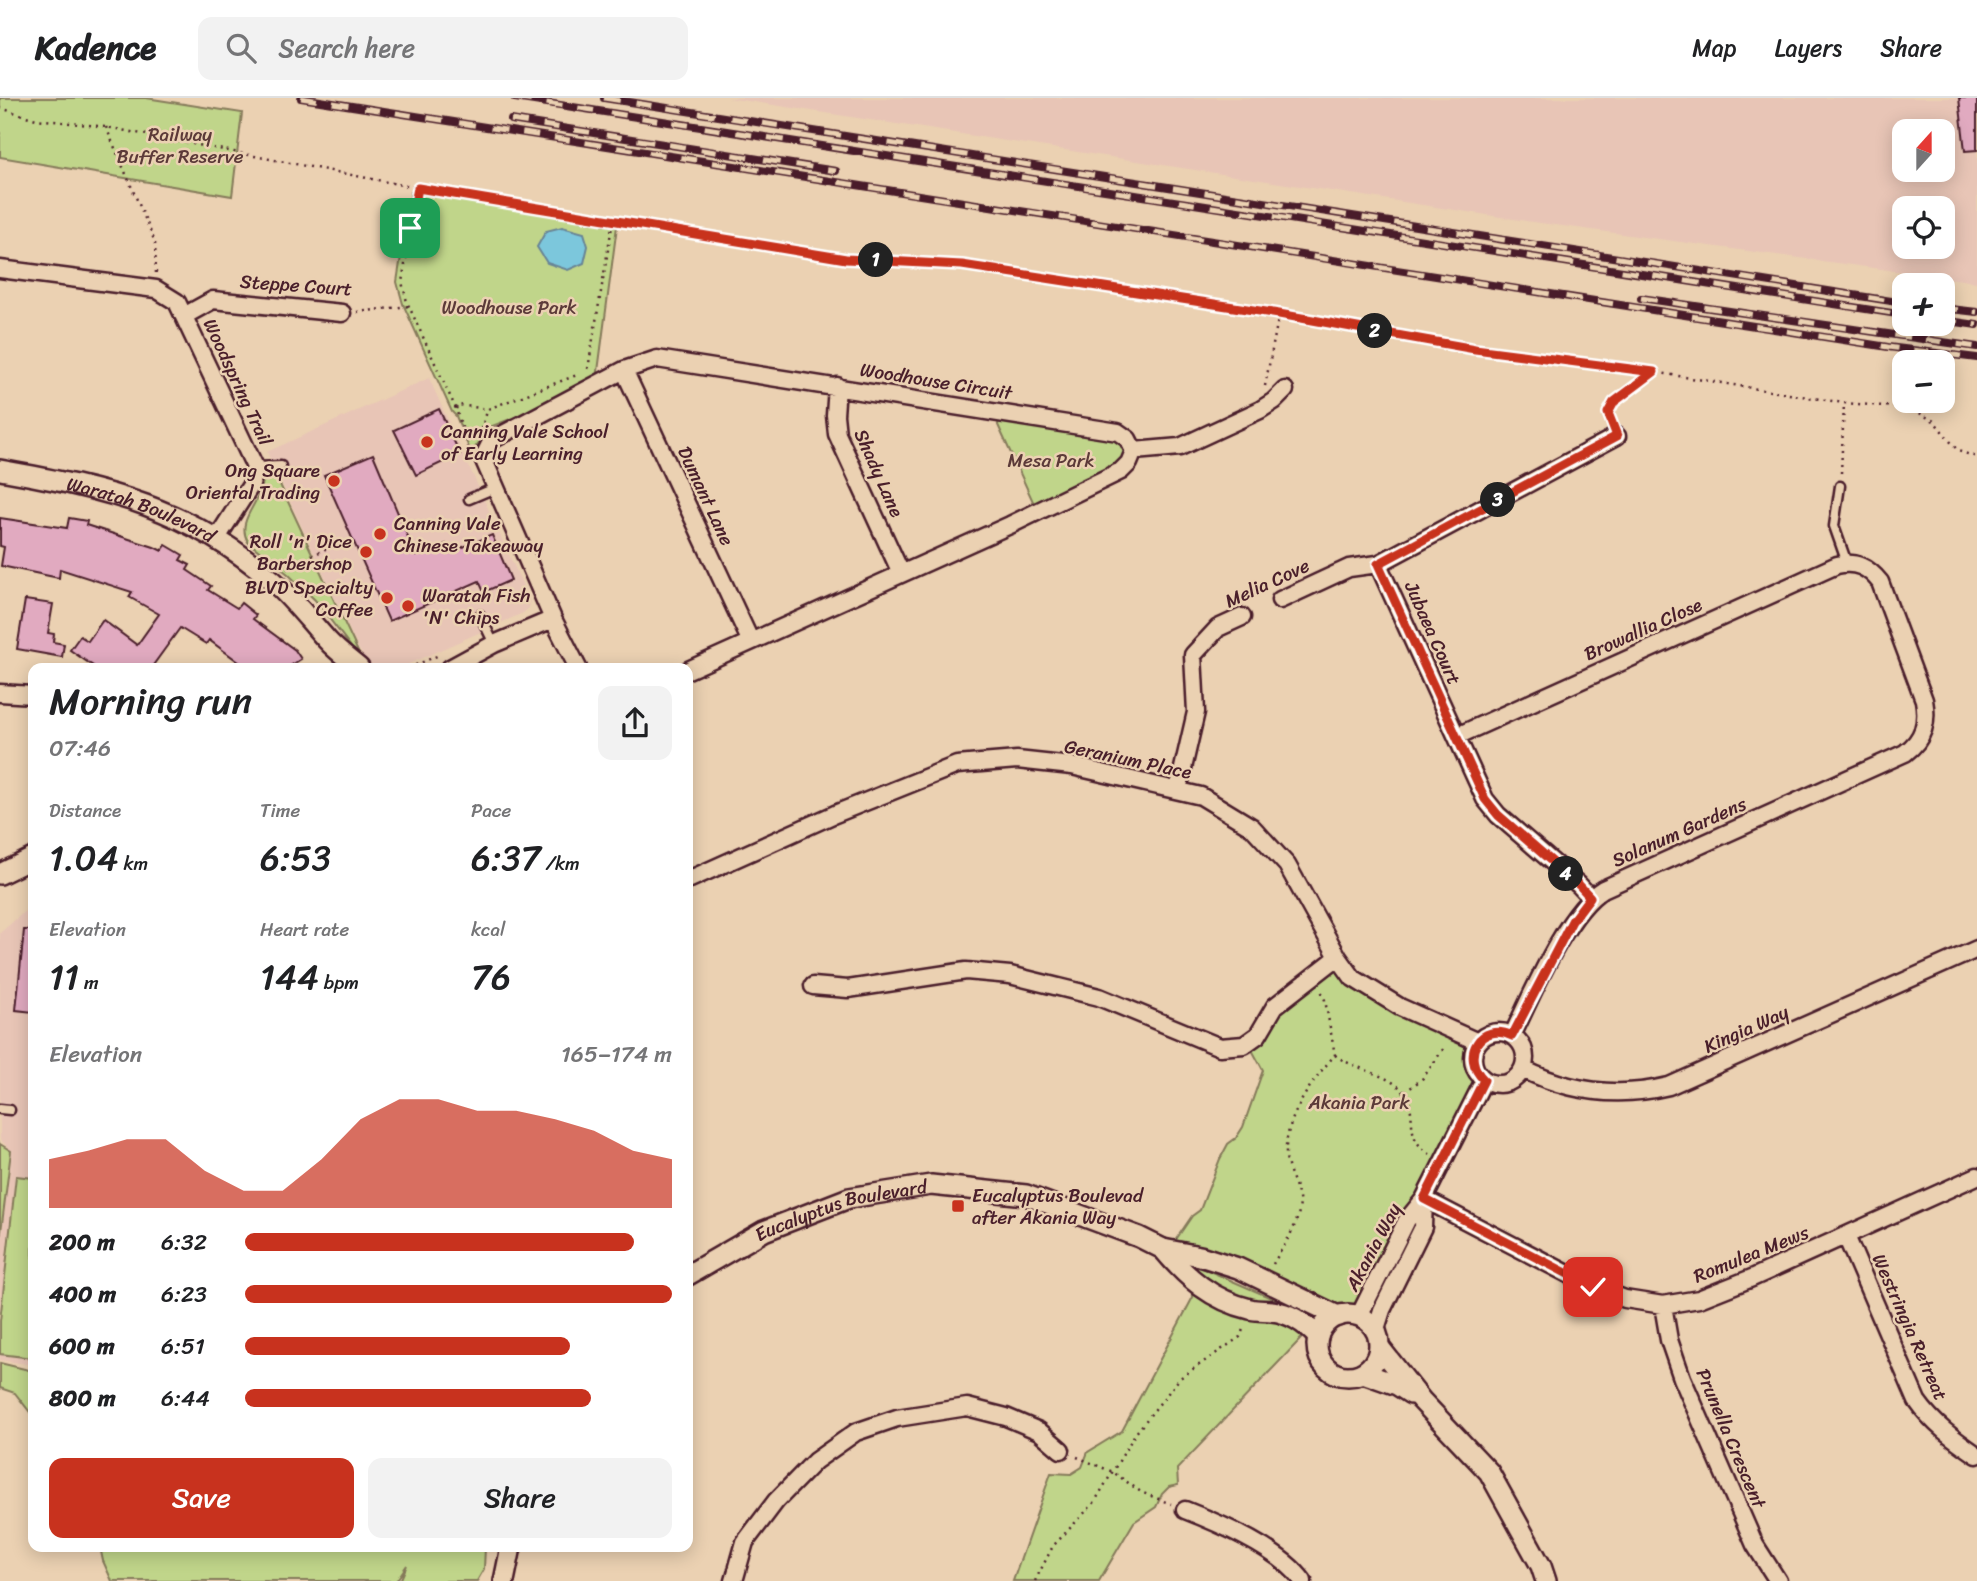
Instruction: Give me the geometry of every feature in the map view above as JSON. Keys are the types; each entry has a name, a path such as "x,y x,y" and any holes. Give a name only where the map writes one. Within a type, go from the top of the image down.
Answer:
{"street":[{"path":"0,269 156,289"},
{"name":"Woodspring Trail","path":"156,289 177,302 255,467 251,485 217,538"},
{"name":"Steppe Court","path":"184,316 214,300 342,313"},
{"name":"Woodhouse Circuit","path":"575,663 553,619 483,458 492,440 624,370 657,359 836,386 1118,432 1128,439 1134,452"},
{"name":"Dumant Lane","path":"624,370 750,640"},
{"name":"Shady Lane","path":"836,386 837,434 901,573"},
{"path":"693,668 1010,525 1121,471 1134,452 1180,447 1260,410 1285,390"},
{"path":"1378,564 1617,436"},
{"name":"Waratah Boulevard","path":"0,470 77,484 119,495 166,511 217,538 274,582 298,605 327,640 353,663"},
{"name":"Solanum Gardens","path":"1512,1036 1572,921 1590,897 1905,753 1920,739 1924,731 1924,700 1881,582 1867,568 1847,563"},
{"name":"Browallia Close","path":"1457,736 1824,570 1847,563"},
{"name":"Melia Cove","path":"1280,600 1349,568 1378,564"},
{"name":"Jubaea Court","path":"1378,564 1485,799 1498,815 1590,897"},
{"name":"Melia Cove","path":"1178,790 1196,712 1193,655 1218,628 1241,617"},
{"path":"459,663 494,644 553,619"},
{"name":"Waratah Boulevard","path":"327,640 336,663"},
{"path":"0,693 28,695"},
{"name":"Geranium Place","path":"693,878 835,814 957,765 1017,760 1072,766 1201,796 1252,827 1287,864 1338,957 1353,978 1399,1007 1478,1042"},
{"path":"0,874 28,860"},
{"name":"Kingia Way","path":"1523,1069 1587,1091 1646,1092 1669,1086 1977,949"},
{"path":"813,986 848,989 966,971 1010,975 1099,997 1220,1047 1244,1045 1258,1035 1275,1006 1338,957"},
{"path":"1499,1032 1512,1036 1524,1050 1523,1069 1515,1079 1507,1083 1492,1084 1484,1080 1473,1066 1472,1056 1478,1042 1490,1033 1499,1032"},
{"name":"Akania Way","path":"1360,1316 1407,1220 1424,1199 1484,1080"},
{"name":"Romulea Mews","path":"1424,1199 1593,1287 1625,1298 1662,1305 1699,1299 1752,1279 1977,1176"},
{"name":"Eucalyptus Boulevard","path":"693,1272 764,1231 849,1198 931,1185 1026,1195 1164,1249 1200,1256 1238,1268 1338,1316 1360,1316"},
{"name":"Akania Way","path":"1376,1329 1382,1310 1423,1227 1424,1199"},
{"name":"Westringia Retreat","path":"1846,1236 1917,1401 1936,1424 1977,1455"},
{"name":"Eucalyptus Boulevard","path":"1164,1249 1181,1270 1209,1294 1251,1310 1274,1311 1293,1317 1318,1337"},
{"name":"Prunella Crescent","path":"1662,1305 1669,1340 1682,1378 1755,1545 1778,1581"},
{"path":"1338,1316 1329,1321 1318,1337 1317,1347 1326,1367 1345,1377 1363,1373 1397,1385 1421,1400"},
{"path":"1360,1316 1376,1329 1380,1348 1421,1400 1489,1472 1541,1566 1546,1581"},
{"path":"1363,1373 1376,1360 1380,1348"},
{"path":"734,1581 745,1542 776,1501 815,1461 856,1432 897,1418 967,1407 1006,1417 1039,1431 1061,1450"},
{"path":"1185,1510 1227,1527 1269,1552 1303,1581"},
{"path":"504,1581 510,1552"}],"lane":[{"path":"255,467 281,466"},
{"path":"1840,486 1833,526 1847,563"},
{"path":"469,499 495,488"},
{"path":"480,615 494,644"},
{"path":"0,1109 10,1110"}],"path":[{"path":"0,108 36,118 106,127 418,188 846,259 962,265 1279,314 1475,349 1654,372 1844,403 1910,408 1934,421 1958,451 1977,457"},
{"path":"106,127 155,242 156,289"},
{"path":"418,188 402,282 409,306 456,409 471,457"},
{"path":"456,409 458,405 488,409 588,370 613,220"},
{"name":"Steppe Court","path":"342,313 409,306"},
{"path":"1260,410 1279,314"},
{"path":"1617,436 1608,413 1614,402 1654,372"},
{"path":"1840,486 1844,403"},
{"path":"280,572 337,543"},
{"path":"420,663 443,653"},
{"path":"1405,1092 1423,1078 1448,1042"},
{"path":"1335,1055 1346,1063 1390,1081 1405,1092 1417,1144 1443,1160"},
{"path":"1061,1450 1113,1472 1141,1492 1185,1510"}],"shaded area":[{"path":"728,98 1977,98 1977,282 1955,279 1955,273 1910,273 1533,222"},
{"path":"429,378 530,601 529,608 411,663 367,663 267,452"},
{"path":"28,908 28,1364 0,1360 0,1250 11,1151 0,1139 0,933"}],"green space":[{"name":"Railway Buffer Reserve","path":"0,98 146,98 242,113 232,196 0,157"},
{"name":"Woodhouse Park","path":"411,192 617,226 597,379 544,406 492,426 473,450 469,448 403,304 397,282"},
{"name":"Mesa Park","path":"999,418 1111,435 1120,441 1124,457 1118,467 1035,506 998,425"},
{"path":"276,476 358,656 315,600 248,542 245,526 263,481"},
{"name":"Akania Park","path":"1334,960 1353,978 1477,1042 1471,1061 1480,1082 1352,1313 1325,1318 1175,1241 1192,1216 1200,1210 1220,1159 1228,1144 1243,1127 1263,1070 1251,1048 1276,1010"},
{"path":"0,1144 11,1151 0,1240"},
{"path":"16,1176 28,1177 28,1357 0,1354 0,1321"},
{"path":"1189,1262 1285,1304 1316,1323 1177,1469 1178,1485 1169,1487 1156,1507 1134,1522 1099,1581 1013,1581 1051,1473 1071,1474 1082,1467 1088,1452 1122,1431 1193,1297"},
{"path":"0,1363 28,1370 28,1410 15,1393 0,1388"},
{"path":"101,1552 485,1552 484,1569 477,1581 400,1581 407,1565 396,1581 112,1581"}],"water":[{"path":"562,227 584,233 588,246 584,263 568,270 547,263 537,247 546,231"}],"building":[{"path":"1959,98 1977,98 1977,150 1965,151"},
{"name":"Canning Vale School of Early Learning","path":"439,409 460,454 416,475 394,430"},
{"path":"373,454 416,556 446,544 449,553 492,535 511,580 484,592 479,581 389,621 324,475"},
{"path":"0,518 67,528 69,518 87,521 86,525 162,551 166,545 183,555 180,560 190,565 187,570 211,586 208,590 237,608 241,603 256,615 253,619 295,650 301,659 295,663 240,663 209,640 206,644 180,628 155,663 89,663 70,650 80,636 88,641 103,620 137,645 159,614 129,597 132,592 60,569 59,578 1,566 4,547 0,546"},
{"path":"25,600 53,604 48,633 54,634 53,642 64,644 62,657 17,649"},
{"path":"24,930 28,930 28,1011 16,1010"}],"railway":[{"path":"301,98 1888,347 1977,358"},
{"path":"515,98 1892,313"},
{"path":"604,98 1892,301"},
{"path":"511,120 836,171"},
{"path":"1641,298 1977,347"},
{"path":"1955,309 1977,312"},
{"path":"1955,322 1977,325"}],"place":[{"name":"Canning Vale School of Early Learning","path":"427,442"},
{"name":"Ong Square Oriental Trading","path":"334,481"},
{"name":"Canning Vale Chinese Takeaway","path":"380,534"},
{"name":"Roll 'n' Dice Barbershop","path":"366,552"},
{"name":"BLVD Specialty Coffee","path":"387,598"},
{"name":"Waratah Fish 'N' Chips","path":"408,606"},
{"name":"Eucalyptus Boulevad after Akania Way","path":"958,1206"}],"route":[{"path":"410,228 418,188 846,259 962,265 1279,314 1475,349 1654,372 1614,402 1608,413 1617,436 1378,564 1485,799 1498,815 1590,897 1572,921 1512,1036 1508,1033 1490,1033 1476,1045 1472,1056 1473,1066 1484,1080 1424,1199 1593,1287"}]}
